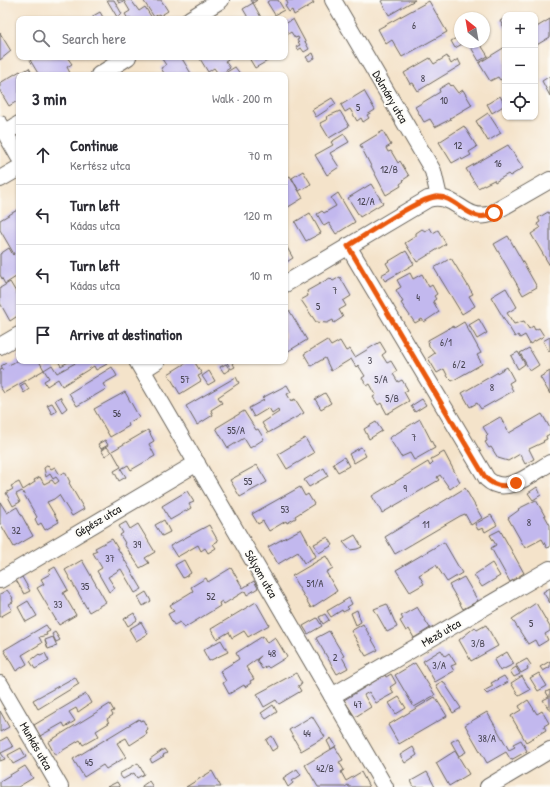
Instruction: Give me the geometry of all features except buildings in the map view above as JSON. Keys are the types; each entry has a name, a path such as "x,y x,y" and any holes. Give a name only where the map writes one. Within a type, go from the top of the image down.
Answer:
{"street":[{"path":"195,16 221,0"},
{"name":"Dolmány utca","path":"333,0 433,171 439,197"},
{"path":"104,72 123,60"},
{"path":"16,125 3,128 16,152"},
{"path":"0,179 16,170"},
{"path":"288,282 428,199 439,197 452,201 473,215 484,216 491,214 550,180"},
{"path":"348,246 487,479 498,486 512,485 550,463"},
{"path":"0,346 16,337"},
{"name":"Sólyom utca","path":"140,365 385,787"},
{"name":"Gépész utca","path":"0,580 197,463"},
{"name":"Mező utca","path":"332,696 550,569"},
{"name":"Munkás utca","path":"0,684 60,787"},
{"path":"488,787 550,750"}],"route":[{"path":"494,213 480,217 475,216 446,198 442,197 428,199 348,246 485,477 490,482 498,486 507,486 516,483"}]}
